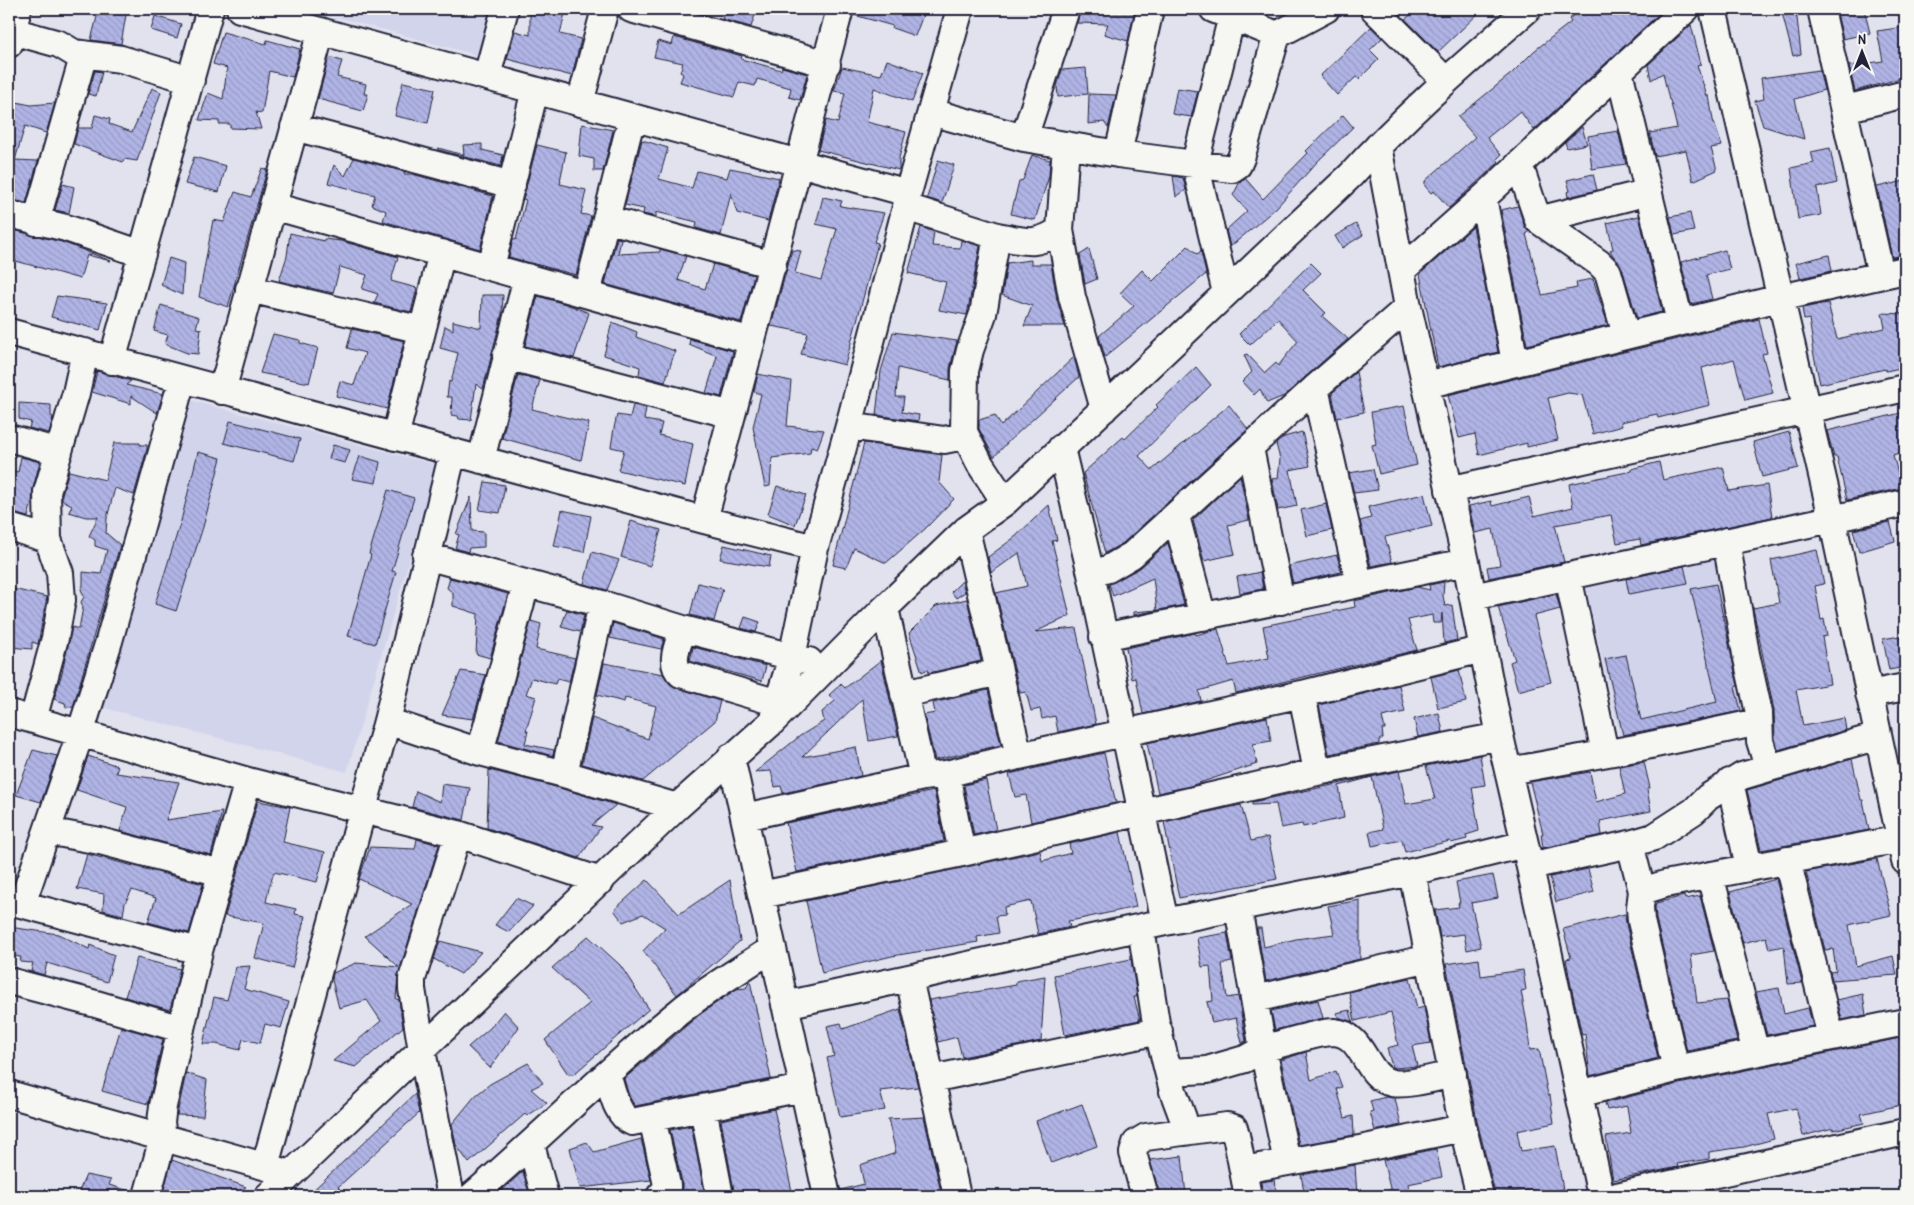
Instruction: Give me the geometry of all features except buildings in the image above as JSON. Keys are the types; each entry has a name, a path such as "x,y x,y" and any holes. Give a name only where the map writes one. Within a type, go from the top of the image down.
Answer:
{"street":[{"path":"112,361 210,9"},
{"path":"240,9 800,164 907,200 997,236 1031,242 1045,240 1060,230"},
{"path":"487,76 505,9"},
{"path":"580,103 604,9"},
{"path":"631,9 827,64"},
{"path":"704,520 827,64 840,9"},
{"path":"775,712 792,657 815,548 849,426 907,200 960,9"},
{"path":"1024,138 1066,9"},
{"path":"1118,154 1150,9"},
{"path":"931,112 1024,138 1118,154 1232,169 1238,166 1278,35 1326,9"},
{"path":"1374,9 1446,81"},
{"path":"268,1196 731,757 775,712 828,666 966,530 1005,502 1351,176 1378,146 1446,81 1528,9"},
{"path":"1402,270 1483,198 1686,9"},
{"path":"1642,891 1665,884 1787,860 1903,850 1898,790 1878,736 1832,518 1713,9"},
{"path":"1426,385 1780,298 1893,273 1845,109 1821,9"},
{"path":"1226,293 1195,163 1223,13 1278,35"},
{"path":"13,28 59,44 74,53 121,59 191,80"},
{"path":"222,391 321,31"},
{"path":"36,222 84,54"},
{"path":"1620,71 1680,322"},
{"path":"491,267 535,90"},
{"path":"1845,109 1905,94"},
{"path":"587,294 632,117"},
{"path":"294,127 512,185"},
{"path":"1066,145 1060,230 1072,297 1104,409"},
{"path":"1378,146 1408,307 1466,562 1500,736 1528,855 1601,1196"},
{"path":"1519,164 1538,220 1599,263 1608,272 1626,335"},
{"path":"1538,220 1649,192"},
{"path":"1483,198 1515,362"},
{"path":"272,206 752,341"},
{"path":"9,214 66,228 142,254"},
{"path":"606,219 773,266"},
{"path":"997,236 983,314 970,350 965,371 964,432 980,464 1005,502"},
{"path":"395,437 442,253"},
{"path":"481,460 526,277"},
{"path":"250,289 422,330"},
{"path":"1091,574 1108,570 1120,564 1408,307"},
{"path":"9,332 222,391 815,548"},
{"path":"85,352 76,393 47,492 48,539 60,573 62,600 55,638 21,716 248,781 458,834 601,881"},
{"path":"506,356 732,415"},
{"path":"182,380 109,641 80,734 47,831 15,903 199,951"},
{"path":"1315,388 1359,583"},
{"path":"1449,490 1905,388"},
{"path":"849,426 944,440 958,437 964,432"},
{"path":"9,438 59,452"},
{"path":"1061,448 1091,574 1140,813 1153,925 1159,1031 1183,1118 1185,1132"},
{"path":"1250,448 1280,601"},
{"path":"265,1166 387,721 452,452"},
{"path":"1473,597 1905,503"},
{"path":"1176,516 1203,617"},
{"path":"9,527 48,539"},
{"path":"966,530 1019,756"},
{"path":"1726,541 1746,654 1760,713 1760,741 1768,767"},
{"path":"426,556 602,604 684,629 828,666"},
{"path":"1103,637 1466,562"},
{"path":"1568,576 1604,753"},
{"path":"480,752 526,584"},
{"path":"564,774 602,604"},
{"path":"885,608 904,694 962,853"},
{"path":"684,629 674,663 675,669 681,674 775,712"},
{"path":"745,817 1302,694 1483,649"},
{"path":"904,694 999,672"},
{"path":"1869,694 1905,687"},
{"path":"1302,694 1316,772"},
{"path":"387,721 480,752 677,807"},
{"path":"1509,772 1759,722"},
{"path":"760,895 962,853 1316,772 1500,736"},
{"path":"785,1005 1153,925 1412,872 1528,855 1630,844 1654,837 1694,811 1708,797 1730,782 1768,767 1878,736"},
{"path":"731,757 827,1196"},
{"path":"147,1196 163,1138 161,1122 163,1106 199,951 248,781"},
{"path":"1730,782 1749,867"},
{"path":"47,831 100,842 221,873"},
{"path":"451,1196 422,1050 412,979 458,834"},
{"path":"1630,844 1642,891 1641,921 1676,1069"},
{"path":"1787,860 1831,1037"},
{"path":"1412,872 1463,1128 1480,1196"},
{"path":"1710,875 1756,1053"},
{"path":"1238,908 1263,1049 1287,1162"},
{"path":"472,1196 680,1010 773,948"},
{"path":"1255,999 1429,958"},
{"path":"909,978 957,1196"},
{"path":"9,981 181,1029"},
{"path":"1579,1094 1676,1069 1905,1022"},
{"path":"932,1079 1159,1031"},
{"path":"1169,1072 1207,1070 1245,1059 1263,1049 1311,1036 1335,1032 1351,1038 1362,1051 1378,1077 1392,1084 1453,1074"},
{"path":"607,1074 614,1096 625,1119 632,1122 803,1088"},
{"path":"9,1094 292,1174"},
{"path":"703,1108 720,1196"},
{"path":"652,1118 667,1186 660,1196"},
{"path":"1145,1196 1133,1152 1136,1142 1146,1137 1220,1127 1234,1128 1248,1196"},
{"path":"1243,1170 1463,1128"},
{"path":"1617,1196 1706,1187 1905,1132"},
{"path":"531,1145 545,1196"}],"shaded area":[{"path":"308,9 500,9 487,58"},
{"path":"186,399 437,465 347,772 104,708"},
{"path":"1726,555 1758,716 1622,745 1585,583"}]}
